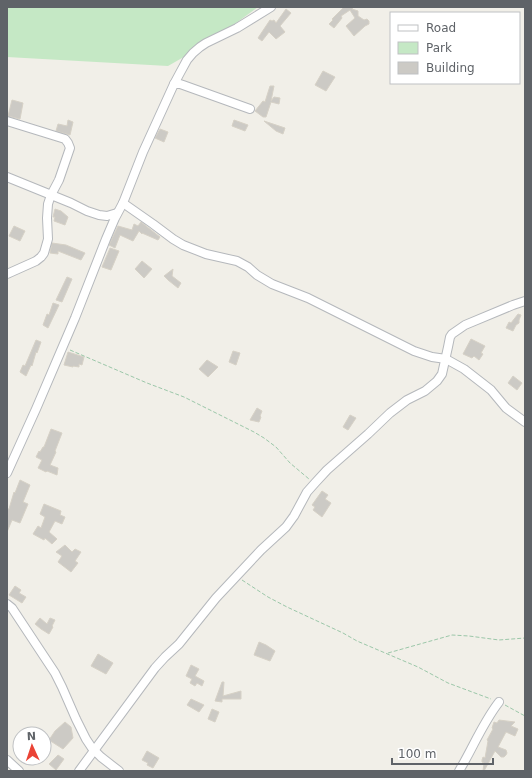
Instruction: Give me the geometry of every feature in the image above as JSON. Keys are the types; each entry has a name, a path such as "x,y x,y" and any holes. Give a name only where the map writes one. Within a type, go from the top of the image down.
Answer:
{"street":[{"path":"7,473 36,410 75,318 106,239 123,203 143,152 174,84 187,60 193,53 206,43 238,28 271,7"},
{"path":"174,84 180,84 250,109"},
{"path":"7,121 65,139 70,148 59,180 48,204 48,239 44,253 36,261 7,274"},
{"path":"7,177 99,215 107,216 117,213"},
{"path":"123,203 154,224 172,239 183,245 206,254 237,261 272,284 308,298 414,351 428,356 446,359 464,369 491,390 506,408 525,422"},
{"path":"79,771 155,668 179,644 216,598 261,550 286,527 307,492 315,483 390,413 407,400 425,391 437,381 442,374 450,337 452,334 456,330 489,315 525,301"},
{"path":"7,604 12,608 55,673 86,739 101,757 119,771"},
{"path":"459,771 481,728 499,702"},
{"path":"7,760 19,771"}],"path":[{"path":"62,346 184,397 254,432 276,447 290,463 315,483"},
{"path":"238,575 268,597 287,607 357,641 418,667 448,684 499,702 525,716"},
{"path":"387,653 452,636 469,636 499,640 525,638"}],"green space":[{"path":"7,7 258,7 210,42 168,66 7,57"}],"building":[{"path":"344,7 354,7 352,9 358,11 358,16 369,21 369,24 354,36 346,26 355,18 350,10 341,16 342,18 334,28 329,24"},
{"path":"286,9 291,13 280,26 285,32 276,39 269,32 262,41 258,38 270,20 274,20 276,23"},
{"path":"323,71 335,77 326,91 315,85"},
{"path":"270,86 274,86 271,101 274,97 280,98 279,104 271,102 266,117 263,117 255,111 263,101 265,102"},
{"path":"12,100 23,103 20,119 8,116"},
{"path":"68,120 73,122 70,135 56,131 58,124 67,126"},
{"path":"234,120 248,125 245,131 232,126"},
{"path":"264,121 285,128 283,134 276,131"},
{"path":"160,129 168,132 164,142 155,138"},
{"path":"55,209 61,211 68,217 65,225 54,221 55,217 53,217"},
{"path":"141,222 160,237 158,240 142,234 139,231 133,241 120,235 115,248 109,245 118,226 132,230 134,224 138,226"},
{"path":"14,226 25,231 20,241 9,236"},
{"path":"52,243 66,245 85,253 81,260 58,251 58,254 50,253"},
{"path":"110,248 119,251 111,270 102,267"},
{"path":"142,261 152,269 144,278 135,269"},
{"path":"173,269 172,276 181,283 178,288 164,276"},
{"path":"67,277 72,279 62,302 56,300"},
{"path":"53,303 59,305 48,328 43,325 47,314 49,315"},
{"path":"518,314 521,315 519,323 513,331 506,328 509,322 511,323"},
{"path":"471,339 485,346 481,353 483,354 479,360 474,356 472,358 463,354"},
{"path":"36,340 41,342 32,366 31,365 26,376 20,372 23,365 25,366"},
{"path":"233,351 240,353 236,365 229,362"},
{"path":"68,352 84,357 82,365 79,364 79,367 73,367 64,365"},
{"path":"207,360 218,367 208,377 199,369"},
{"path":"513,376 522,383 517,390 508,383"},
{"path":"257,408 262,411 259,422 250,420"},
{"path":"350,415 356,418 348,430 343,427"},
{"path":"51,429 62,433 50,465 58,468 57,475 38,468 42,460 36,457 39,451 40,452 44,447"},
{"path":"20,480 30,485 23,502 28,504 20,523 12,520 7,532 7,509 9,509 14,492 15,493"},
{"path":"322,491 328,495 325,499 331,503 322,517 313,510 315,507 312,505"},
{"path":"44,504 61,511 60,515 65,517 62,524 55,521 49,532 57,539 52,544 45,538 44,540 33,534 38,526 41,528 45,517 40,514"},
{"path":"65,545 72,552 75,549 81,552 75,561 78,563 71,572 58,562 62,556 56,552"},
{"path":"15,586 21,590 19,593 26,597 22,603 9,595"},
{"path":"40,618 47,624 50,618 55,620 49,634 35,624"},
{"path":"259,642 275,651 270,661 254,655"},
{"path":"98,654 113,663 106,674 91,666"},
{"path":"191,665 199,669 195,676 204,681 202,686 197,683 195,686 190,683 192,679 186,676"},
{"path":"222,682 224,682 223,696 241,691 241,699 222,699 222,702 215,701"},
{"path":"191,699 204,705 199,712 187,705"},
{"path":"212,709 219,712 215,722 208,719"},
{"path":"499,720 515,722 511,726 518,729 515,736 506,732 498,747 506,750 506,755 501,757 495,751 483,771 484,763 482,760 483,757 485,758 487,740 493,729 494,722 497,723"},
{"path":"65,722 71,727 73,738 63,749 52,742 52,736"},
{"path":"147,751 159,758 153,768 142,760"},
{"path":"58,755 64,759 56,770 51,766 52,761"}]}
